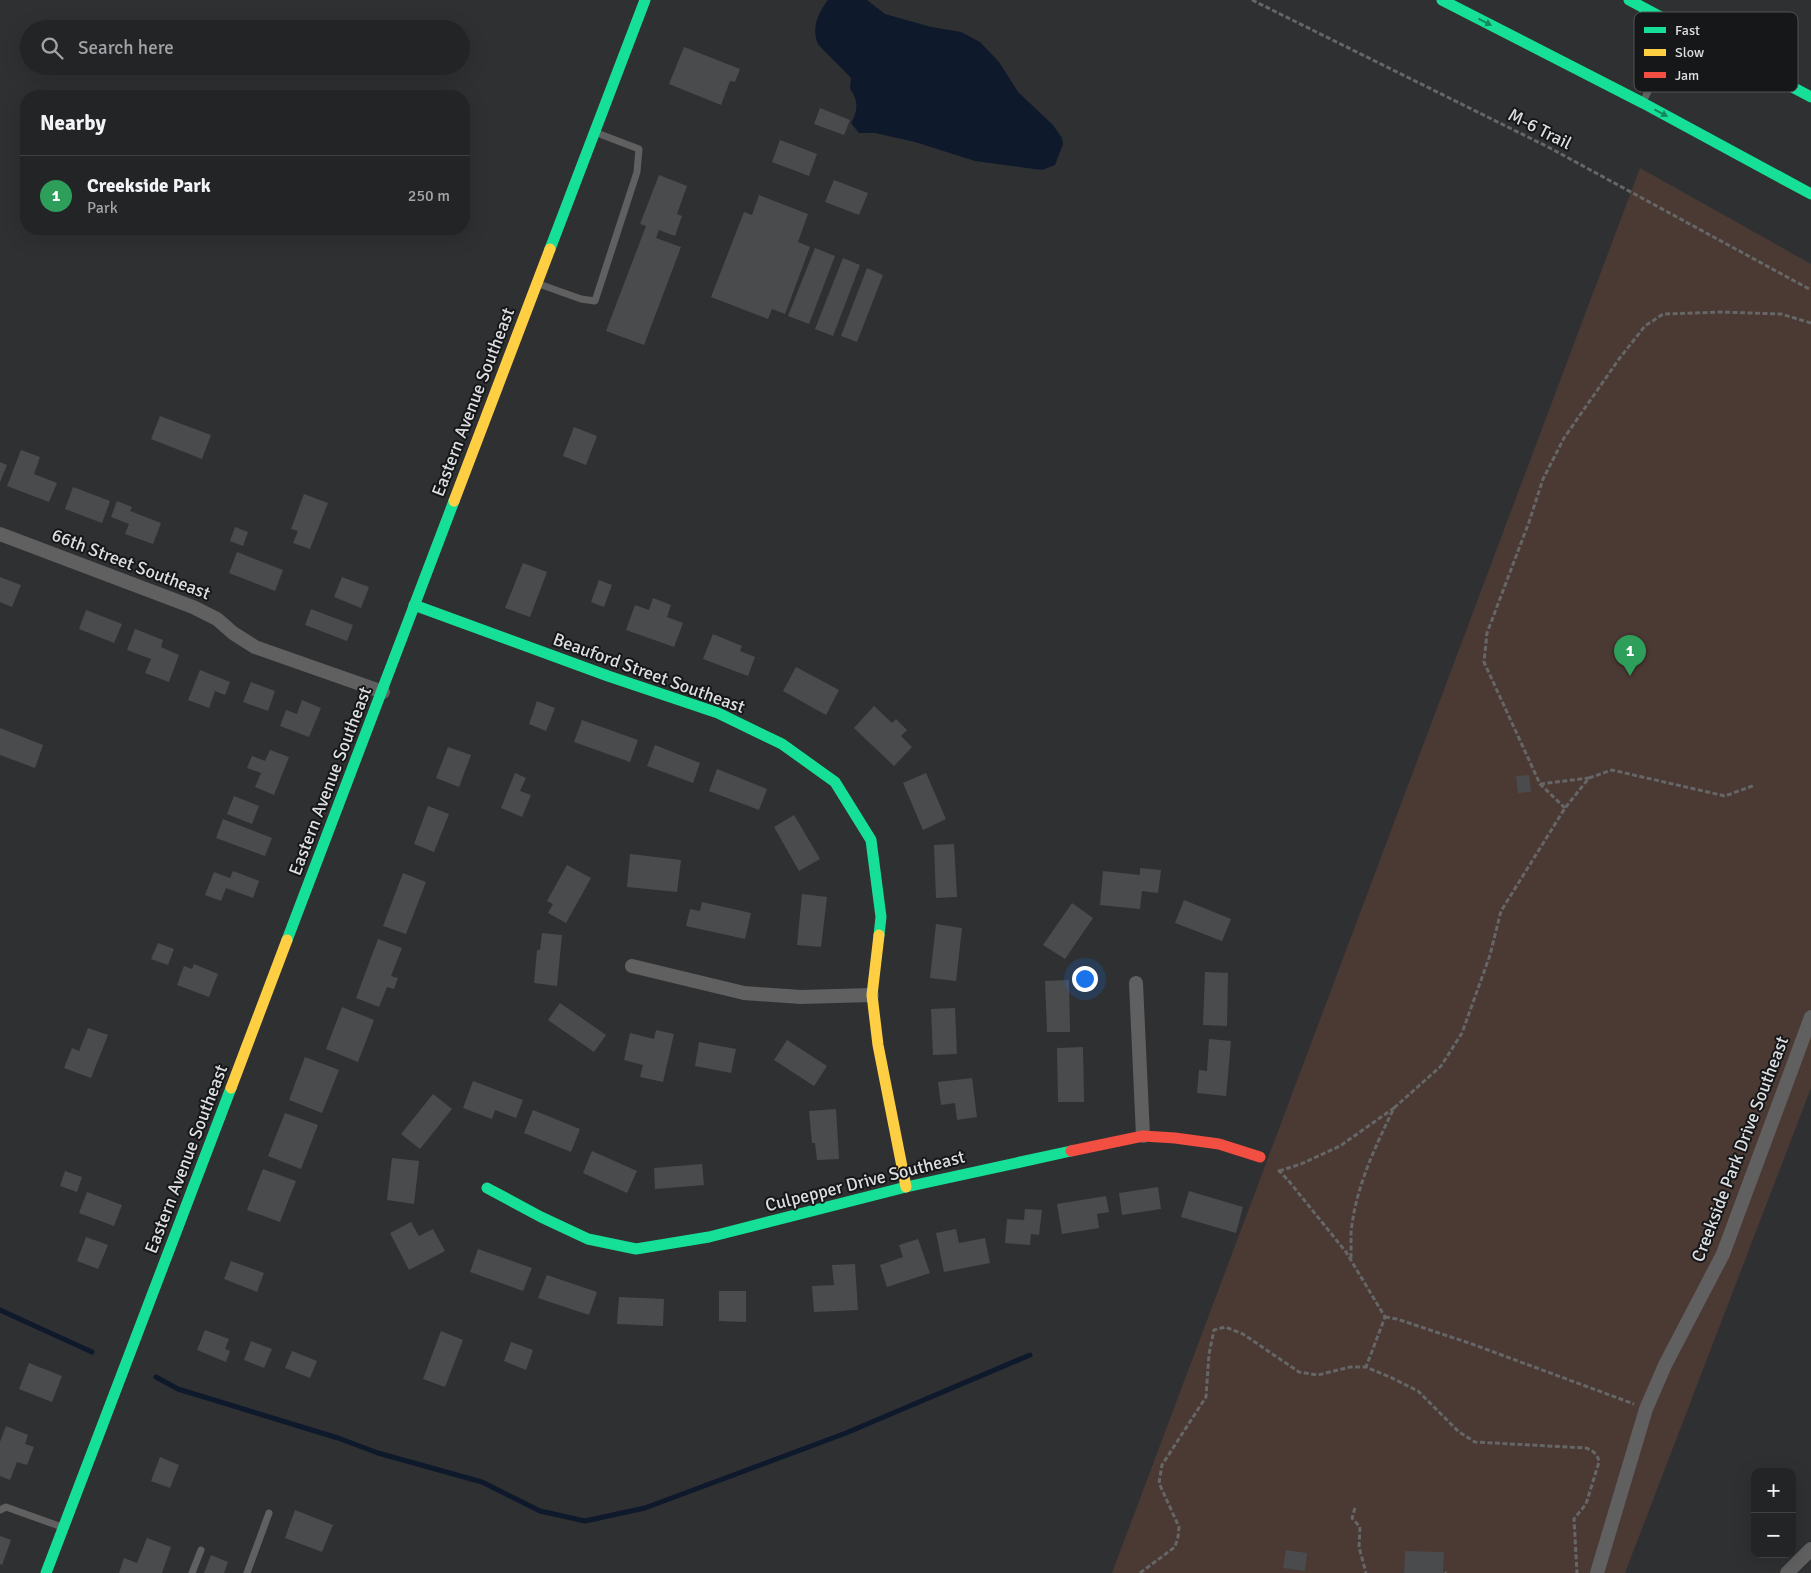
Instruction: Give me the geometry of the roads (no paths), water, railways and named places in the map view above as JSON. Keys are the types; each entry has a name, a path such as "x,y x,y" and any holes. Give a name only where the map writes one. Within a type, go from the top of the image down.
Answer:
{"main road":[{"name":"Eastern Avenue Southeast","path":"46,1573 383,692 414,605 644,0"},
{"path":"1442,0 1643,103 1811,194"},
{"path":"1630,0 1653,12"},
{"path":"1798,90 1811,97"},
{"name":"Beauford Street Southeast","path":"414,605 608,676 718,713 782,744 835,782 872,840 881,917 872,995 878,1045 906,1187"},
{"name":"Culpepper Drive Southeast","path":"487,1188 541,1217 588,1239 636,1249 709,1237 906,1187 1143,1136 1219,1144 1260,1157"}],"street":[{"name":"66th Street Southeast","path":"0,534 193,607 217,619 233,633 256,647 383,692"},
{"path":"632,966 744,993 801,997 872,995"},
{"path":"1136,983 1143,1136"},
{"name":"Creekside Park Drive Southeast","path":"1597,1573 1646,1409 1665,1365 1723,1254 1811,1017"},
{"path":"1786,1573 1811,1549"}],"lane":[{"path":"1643,103 1648,92"},
{"path":"537,284 582,299 595,301 637,172 638,149 595,132"},
{"path":"0,1510 6,1507 63,1528"},
{"path":"247,1573 269,1513"},
{"path":"192,1573 200,1550"}],"water":[{"path":"828,0 867,0 885,14 931,27 961,32 980,42 999,62 1018,92 1053,125 1062,138 1063,144 1055,165 1042,170 975,161 915,142 875,133 859,133 851,123 855,114 856,102 850,89 851,78 818,44 816,38 815,26 821,10"}],"waterway":[{"path":"0,1310 92,1352"},
{"path":"156,1377 178,1389 338,1438 378,1453 482,1482 540,1511 585,1521 645,1508 846,1433 1030,1355"}],"place":[{"name":"Creekside Park","path":"1630,676"}]}
